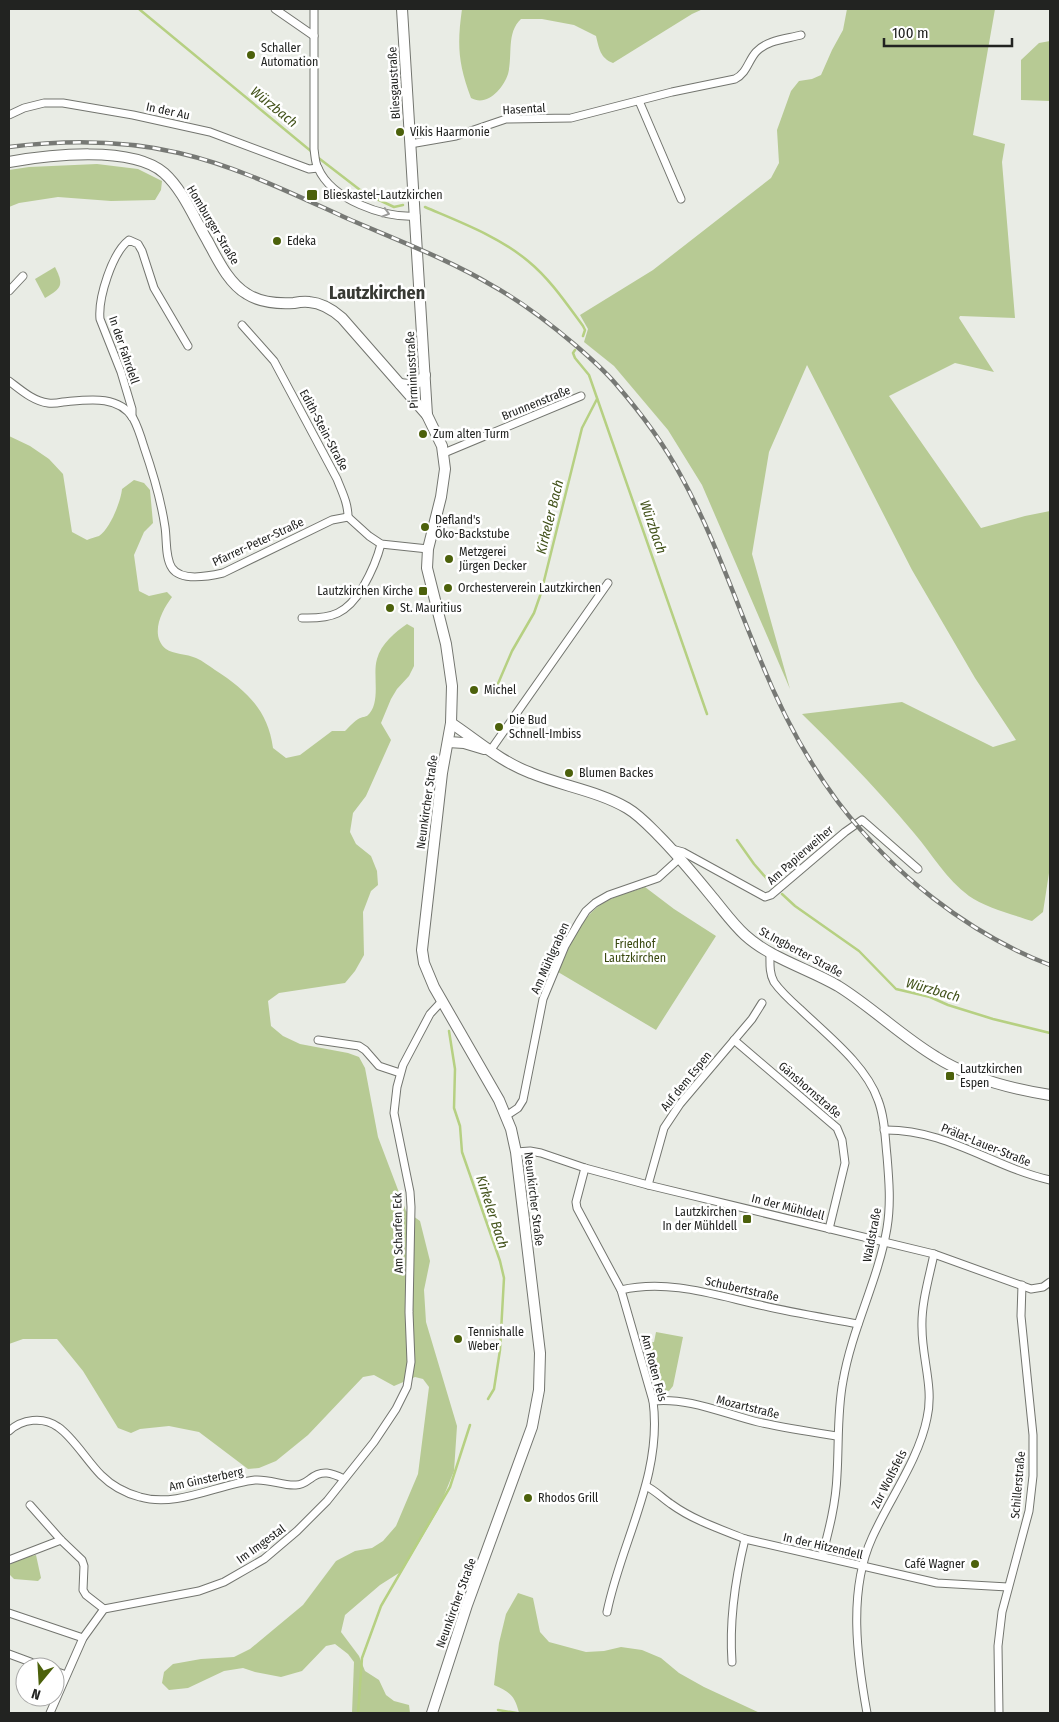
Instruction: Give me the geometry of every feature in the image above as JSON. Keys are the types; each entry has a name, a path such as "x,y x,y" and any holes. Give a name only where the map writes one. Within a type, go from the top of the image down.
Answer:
{"main road":[{"name":"Bliesgaustraße","path":"402,9 416,216"},
{"name":"Homburger Straße","path":"9,162 70,155 104,156 139,160 149,164 165,174 186,203 221,265 239,289 247,295 271,303 312,302 333,310 427,415"},
{"name":"Pirminiusstraße","path":"416,216 427,415 444,453 444,483 428,549 427,562 451,673 451,723"},
{"path":"400,384 413,385 422,380 425,375"},
{"name":"Neunkircher Straße","path":"432,1713 467,1604 526,1447 537,1408 540,1372 539,1344 516,1152 506,1116 499,1100 427,972 422,950 442,773 451,723"},
{"name":"St.Ingberter Straße","path":"451,723 490,751 532,774 598,796 627,808 644,821 680,858 745,935 770,952 836,985 862,1002 916,1044 953,1066 992,1081 1050,1095"},
{"name":"St.Ingberter Straße","path":"448,742 464,743 490,751"}],"street":[{"path":"275,9 314,36"},
{"path":"314,9 314,149 318,168 324,178 334,188 354,202 395,216 416,216"},
{"name":"Hasental","path":"410,144 456,136 506,119 571,118 672,92 734,79 741,76 752,57 762,47 801,35"},
{"path":"639,101 680,199"},
{"name":"In der Au","path":"9,115 24,108 44,103 63,103 104,110 185,125 210,132 309,169 318,168"},
{"name":"In der Fahrdell","path":"132,417 132,409 121,372 100,319 104,291 114,260 129,240 138,244 142,251 154,288 188,346"},
{"path":"9,291 22,276"},
{"name":"Edith-Stein-Straße","path":"242,325 269,353 279,370 337,479 346,503 348,517"},
{"path":"9,381 41,402 50,404 100,399 118,405 132,417"},
{"name":"Brunnenstraße","path":"444,453 581,396"},
{"name":"Pfarrer-Peter-Straße","path":"132,417 158,492 169,559 172,568 176,572 194,577 208,577 223,573 332,520 348,517"},
{"path":"348,517 368,536 381,544 428,549"},
{"path":"302,618 326,618 350,606 357,598 374,568 381,544"},
{"path":"490,751 608,583"},
{"name":"Am Papierweiher","path":"671,849 684,852 765,897 777,890 844,832 862,820 918,869"},
{"name":"Am Mühlgraben","path":"506,1116 518,1108 523,1100 543,1000 565,946 586,911 609,895 658,878 680,858"},
{"name":"Waldstraße","path":"770,952 769,964 774,982 858,1066 878,1099 884,1130 890,1198 884,1243 843,1378 839,1402 836,1494 822,1556"},
{"name":"Am Scharfen Eck","path":"405,1393 411,1362 409,1312 412,1221 410,1192 394,1113 400,1073 430,1014 442,1001"},
{"name":"Auf dem Espen","path":"648,1184 664,1128 680,1104 752,1019 762,1003"},
{"path":"318,1040 359,1046 379,1066 400,1073"},
{"name":"Gänshornstraße","path":"734,1040 837,1128 842,1140 845,1163 829,1229"},
{"name":"Prälat-Lauer-Straße","path":"884,1130 902,1130 939,1138 963,1146 1008,1168 1050,1180"},
{"name":"In der Mühldell","path":"516,1152 530,1151 541,1153 585,1168 934,1254 1037,1289 1050,1282"},
{"name":"Am Roten Fels","path":"585,1168 576,1202 577,1208 621,1290 653,1401 655,1417 655,1433 646,1486 618,1565 607,1612"},
{"name":"Zur Wolfsfels","path":"867,1713 859,1658 858,1634 858,1598 862,1566 872,1538 918,1447 927,1419 930,1404 922,1319 934,1254"},
{"name":"Schillerstraße","path":"999,1713 998,1646 1002,1612 1029,1511 1032,1476 1033,1435 1021,1316 1022,1285"},
{"name":"Schubertstraße","path":"621,1290 640,1287 707,1292 762,1306 858,1324"},
{"name":"Im Imgestal","path":"104,1609 179,1595 224,1582 264,1559 321,1508 388,1422 405,1393"},
{"name":"Mozartstraße","path":"653,1401 667,1400 694,1405 758,1422 837,1436"},
{"name":"Am Ginsterberg","path":"9,1430 21,1422 43,1421 51,1423 66,1435 108,1482 130,1494 149,1499 167,1499 256,1480 272,1480 297,1485 305,1483 318,1473 332,1473 344,1479"},
{"name":"In der Hitzendell","path":"646,1486 654,1490 670,1504 689,1515 745,1539 937,1583 1008,1587"},
{"path":"30,1505 61,1540 82,1560 84,1566 83,1590 86,1595 104,1609 83,1638 50,1713"},
{"path":"732,1662 733,1607 738,1569 745,1539"},
{"path":"9,1560 61,1540"},
{"path":"9,1613 83,1638"}],"green space":[{"path":"462,9 703,9 613,63 603,55 596,36 574,25 542,19 521,19 513,31 506,80 494,95 483,100 477,100 471,98 461,64 459,33"},
{"path":"847,9 995,9 973,135 1005,144 1002,162 1015,318 960,316 959,318 994,372 955,363 889,396 981,528 1050,511 1050,873 1043,912 1032,921 983,904 961,889 946,874 921,841 887,802 802,714 902,702 993,747 1016,740 975,678 912,570 807,365 769,452 752,554 790,689 702,485 668,430 614,366 584,342 588,329 580,315 653,270 771,178 779,163 777,130 791,91 799,81 821,75 843,30"},
{"path":"1050,41 1050,101 1021,100 1021,60 1039,43"},
{"path":"97,164 138,169 162,181 161,190 155,200 111,201 58,197 19,203 9,207 9,170 29,167"},
{"path":"55,267 60,278 60,286 45,298 35,279"},
{"path":"9,436 30,446 49,459 63,474 72,532 87,540 99,536 107,527 117,507 122,489 134,480 144,483 150,490 153,523 144,532 134,555 139,591 149,596 167,592 172,597 161,615 159,623 158,637 161,643 169,651 201,661 246,693 261,712 273,748 286,758 300,755 332,731 345,731 358,719 367,716 374,704 377,659 382,648 393,635 407,624 414,628 414,666 409,676 391,699 381,723 391,740 366,796 353,813 350,832 356,844 371,856 377,871 378,885 371,891 363,912 364,955 355,971 345,983 279,993 268,1001 271,1026 283,1036 300,1044 348,1053 359,1057 365,1068 378,1137 406,1211 420,1221 430,1261 424,1290 426,1322 457,1426 454,1471 438,1510 402,1571 380,1585 345,1615 341,1632 359,1656 365,1671 379,1680 386,1695 394,1701 409,1705 410,1713 352,1713 354,1662 348,1654 335,1644 326,1646 302,1671 281,1677 243,1668 224,1671 188,1688 169,1690 162,1683 164,1672 173,1664 201,1659 234,1657 250,1649 303,1605 336,1561 355,1551 372,1548 383,1541 396,1526 418,1474 429,1387 423,1379 415,1377 394,1386 374,1375 363,1377 308,1435 276,1461 259,1468 248,1469 199,1432 169,1426 140,1429 131,1433 118,1428 83,1371 57,1339 23,1339 9,1344"},
{"name":"Friedhof Lautzkirchen","path":"645,887 674,909 716,936 656,1030 558,972 571,943 589,915 605,902"},
{"path":"656,1332 683,1337 673,1386 669,1391 658,1390 655,1387 644,1344 654,1342"},
{"path":"36,1555 41,1578 38,1581 14,1579 9,1574 9,1565 22,1558"},
{"path":"518,1593 533,1598 540,1632 549,1642 586,1652 604,1651 621,1647 642,1650 661,1658 679,1673 704,1687 760,1713 519,1713 516,1702 511,1695 494,1685 499,1643 506,1614"}],"waterway":[{"name":"Würzbach","path":"139,9 312,152"},
{"name":"Würzbach","path":"316,156 364,193 394,207 403,205"},
{"name":"Würzbach","path":"425,207 491,237 528,261 551,283 583,326 585,330 583,336"},
{"name":"Würzbach","path":"575,350 573,353 575,358 589,375 707,714"},
{"name":"Kirkeler Bach","path":"494,693 512,651 534,613 541,593 582,428 597,399"},
{"name":"Würzbach","path":"737,840 774,887"},
{"name":"Würzbach","path":"782,894 795,906 859,951 896,989 930,997 948,1005 993,1019 1050,1033"},
{"name":"Kirkeler Bach","path":"449,1031 455,1069 454,1108 460,1126 462,1152 500,1261 504,1278 500,1350 494,1389 488,1399"},
{"name":"Kirkeler Bach","path":"358,1713 362,1658 381,1606 450,1487 470,1425"},
{"path":"498,1710 517,1713"}],"railway":[{"path":"9,147 51,143 94,142 158,149 200,158 284,190 457,266 535,313 606,373 651,428 667,451 703,520 785,715 815,769 838,802 882,853 933,898 989,936 1019,952 1050,965"}],"place":[{"name":"Schaller Automation","path":"251,55"},
{"name":"Vikis Haarmonie","path":"400,132"},
{"name":"Blieskastel-Lautzkirchen","path":"312,195"},
{"name":"Edeka","path":"277,241"},
{"name":"Zum alten Turm","path":"423,434"},
{"name":"Defland's Öko-Backstube","path":"425,527"},
{"name":"Metzgerei Jürgen Decker","path":"449,559"},
{"name":"Orchesterverein Lautzkirchen","path":"448,588"},
{"name":"Lautzkirchen Kirche","path":"423,591"},
{"name":"St. Mauritius","path":"390,608"},
{"name":"Michel","path":"474,690"},
{"name":"Die Bud Schnell-Imbiss","path":"499,727"},
{"name":"Blumen Backes","path":"569,773"},
{"name":"Lautzkirchen Espen","path":"950,1076"},
{"name":"Lautzkirchen In der Mühldell","path":"747,1219"},
{"name":"Tennishalle Weber","path":"458,1339"},
{"name":"Rhodos Grill","path":"528,1498"},
{"name":"Café Wagner","path":"975,1564"}],"district":[{"name":"Lautzkirchen","path":"377,293"}]}
